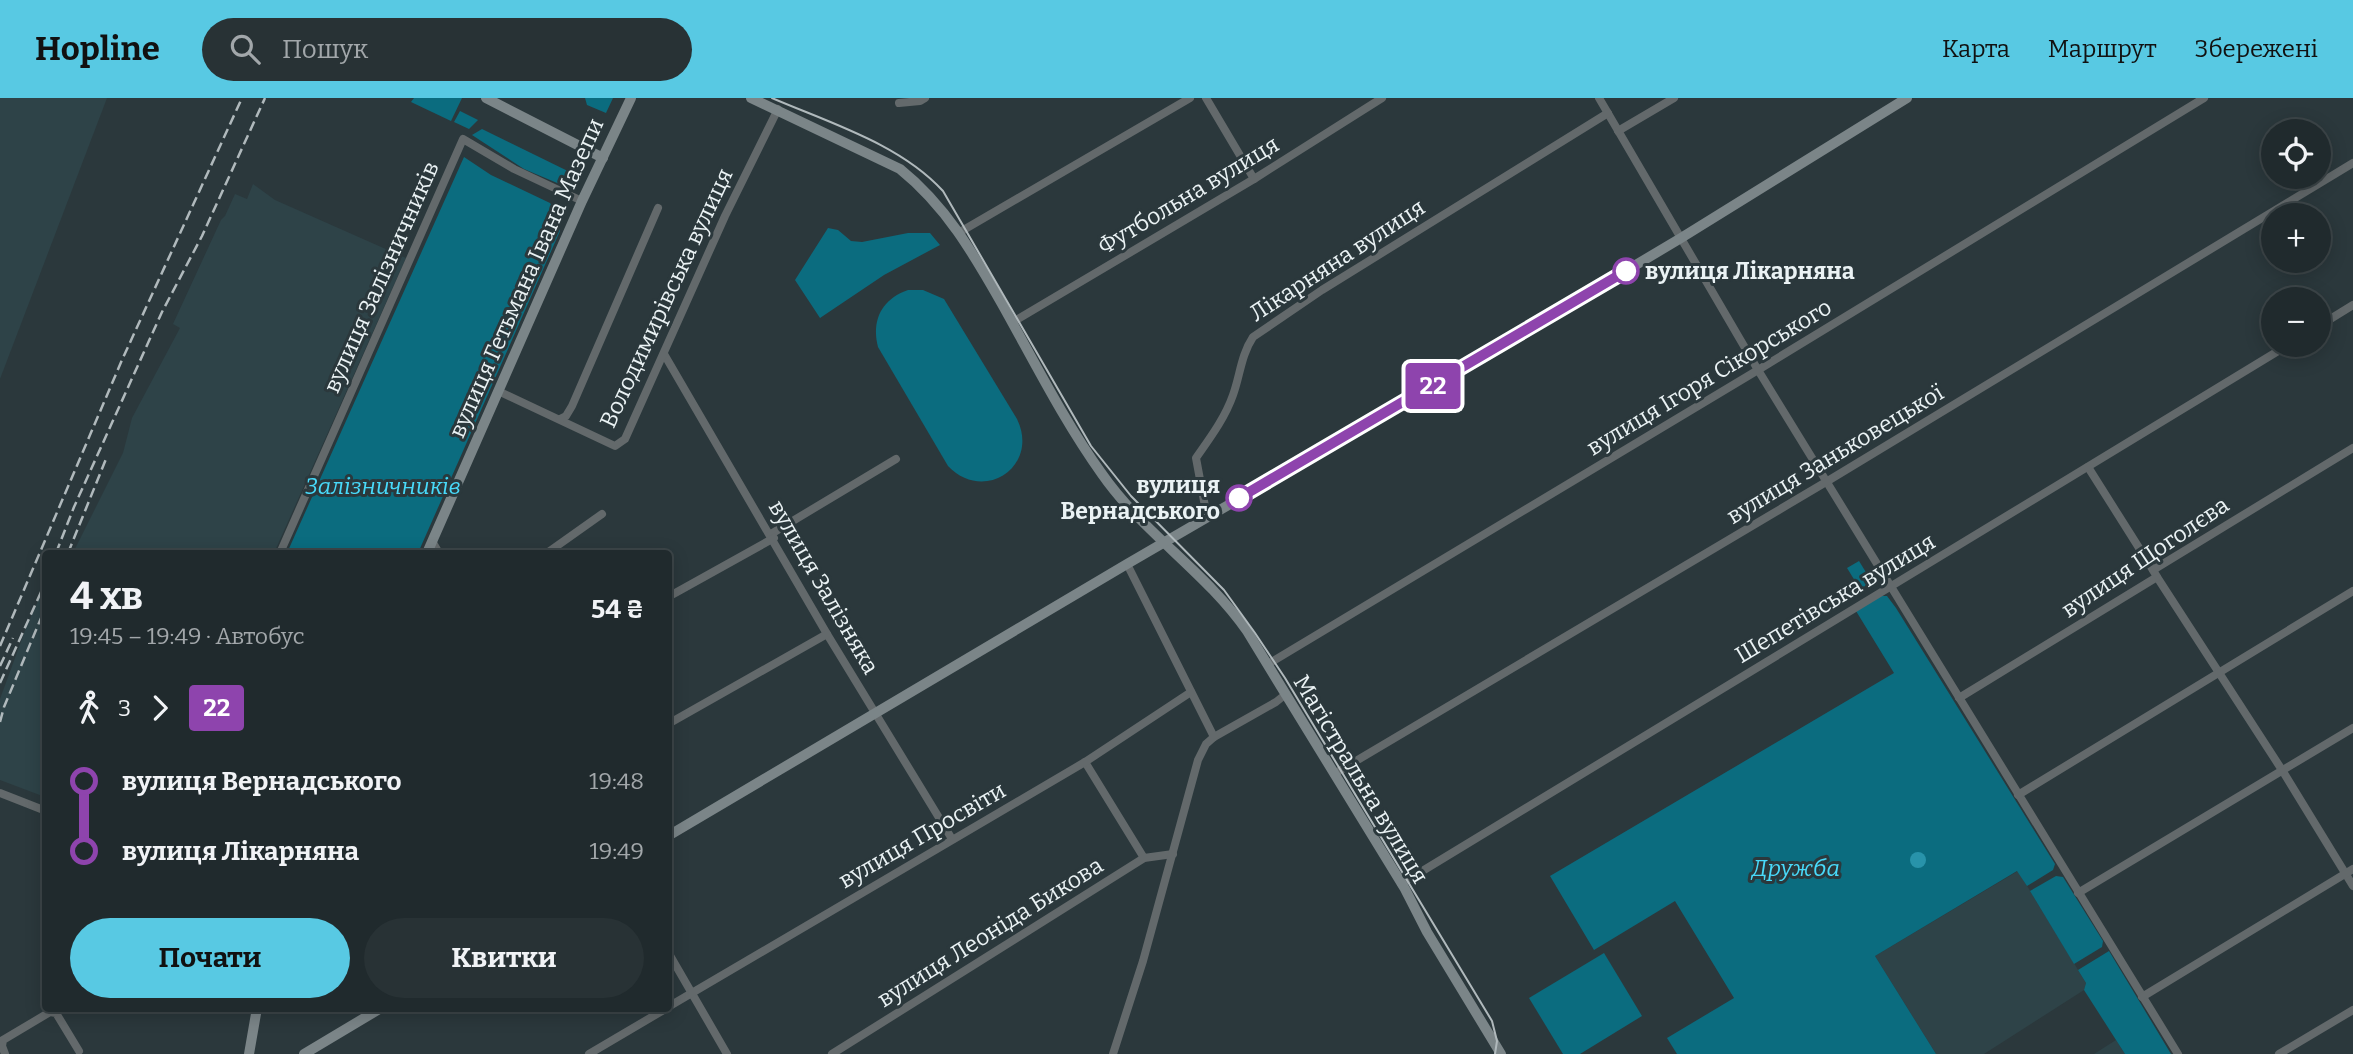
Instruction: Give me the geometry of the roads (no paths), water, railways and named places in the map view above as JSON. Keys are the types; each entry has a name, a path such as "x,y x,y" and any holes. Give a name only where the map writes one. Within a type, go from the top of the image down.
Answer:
{"street":[{"path":"486,98 603,158"},
{"name":"вулиця Гетьмана Івана Мазепи","path":"428,550 582,201 631,98"},
{"name":"Магістральна вулиця","path":"751,98 900,169 932,198 960,232 1103,476 1163,543 1235,614 1268,664 1401,884 1497,1053"},
{"path":"898,100 920,102 925,98"},
{"path":"960,232 1190,98"},
{"path":"1206,98 1254,179"},
{"name":"Футбольна вулиця","path":"1013,323 1254,179 1382,98"},
{"path":"1599,98 1889,587 2178,1054"},
{"path":"1618,131 1674,98"},
{"path":"672,834 1681,238 1907,98"},
{"name":"вулиця Ігоря Сікорського","path":"1268,664 2204,98"},
{"name":"Володимирівська вулиця","path":"560,419 615,446 625,439 725,216 778,109"},
{"name":"Лікарняна вулиця","path":"1207,517 1196,458 1218,426 1233,396 1246,347 1253,337 1322,290 1608,113"},
{"name":"вулиця Залізничників","path":"282,550 463,139 514,169 582,201"},
{"name":"вулиця Заньковецької","path":"1334,774 1826,482 2353,163"},
{"path":"498,391 553,419 566,416 658,208"},
{"path":"2331,319 2353,305"},
{"name":"вулиця Залізняка","path":"664,354 827,634 952,839"},
{"name":"Шепетівська вулиця","path":"1401,884 2268,357"},
{"name":"вулиця Щоголєва","path":"1959,698 2353,448"},
{"path":"672,595 896,459"},
{"path":"2088,467 2349,871 2353,886"},
{"path":"551,550 602,514"},
{"path":"432,541 437,550"},
{"path":"1127,564 1214,737"},
{"path":"2018,795 2353,591"},
{"path":"672,722 827,634"},
{"name":"вулиця Просвіти","path":"672,1006 1084,762 1191,692"},
{"path":"1113,1054 1139,973 1198,760 1206,744 1214,737 1286,694"},
{"path":"2078,893 2353,728"},
{"path":"1084,762 1144,858"},
{"path":"0,793 42,809"},
{"name":"вулиця Леоніда Бикова","path":"832,1054 1144,858 1173,854"},
{"path":"2142,997 2349,871"},
{"path":"672,959 727,1054"},
{"path":"2279,1054 2353,1010"},
{"path":"5,1054 3,1040 50,1012 56,1013 79,1051"},
{"path":"249,1054 256,1012"},
{"path":"304,1054 373,1012"},
{"name":"вулиця Просвіти","path":"589,1054 661,1012"}],"tram line":[{"path":"772,98 863,136 906,160 943,191 1091,446 1131,496 1224,590 1285,678 1492,1021 1497,1041 1495,1054"}],"railway":[{"path":"0,646 122,360 242,98"},
{"path":"57,550 162,312 202,236 265,98"},
{"path":"69,550 106,459"},
{"path":"0,683 42,590"},
{"path":"0,722 42,616"},
{"path":"0,666 13,638"}],"place":[{"name":"вулиця Лікарняна","path":"1626,271"},
{"name":"вулиця Вернадського","path":"1239,498"}],"park label":[{"name":"Залізничників","path":"383,486"},
{"name":"Дружба","path":"1796,868"}]}
